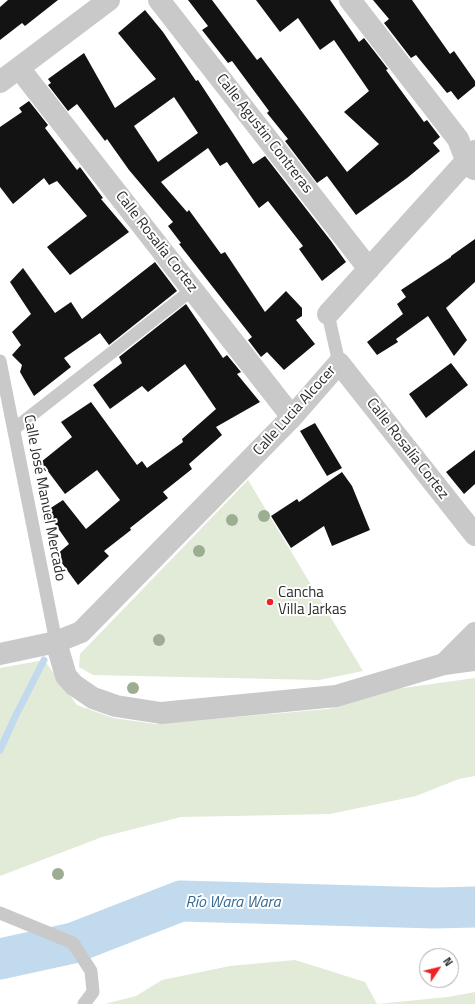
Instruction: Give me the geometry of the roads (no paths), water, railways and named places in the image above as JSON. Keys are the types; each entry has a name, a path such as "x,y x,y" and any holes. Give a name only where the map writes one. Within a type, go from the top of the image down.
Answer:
{"street":[{"path":"0,82 109,0"},
{"name":"Calle Agustin Contreras","path":"159,0 369,269"},
{"path":"350,0 472,160"},
{"name":"Calle Rosalía Cortez","path":"19,68 292,417"},
{"name":"Calle Lucia Alcocer","path":"328,314 472,160"},
{"name":"Calle Rosalía Cortez","path":"339,363 475,535"},
{"name":"Calle Lucia Alcocer","path":"0,654 56,642 81,632 292,417 339,363"},
{"path":"444,664 475,633"},
{"path":"56,642 66,676 74,685 93,698 116,706 161,713 336,696 444,664 475,660"}],"lane":[{"path":"14,429 193,289"},
{"name":"Calle Lucia Alcocer","path":"328,314 339,363"},
{"name":"Calle José Manuel Mercado","path":"0,361 56,642"},
{"path":"0,913 73,943 91,971 93,992 84,1004"}],"waterway":[{"path":"0,750 44,660"},
{"name":"Río Wara Wara","path":"0,959 73,943 181,901 435,908 475,907"}],"place":[{"name":"Cancha Villa Jarkas","path":"270,602"}]}
